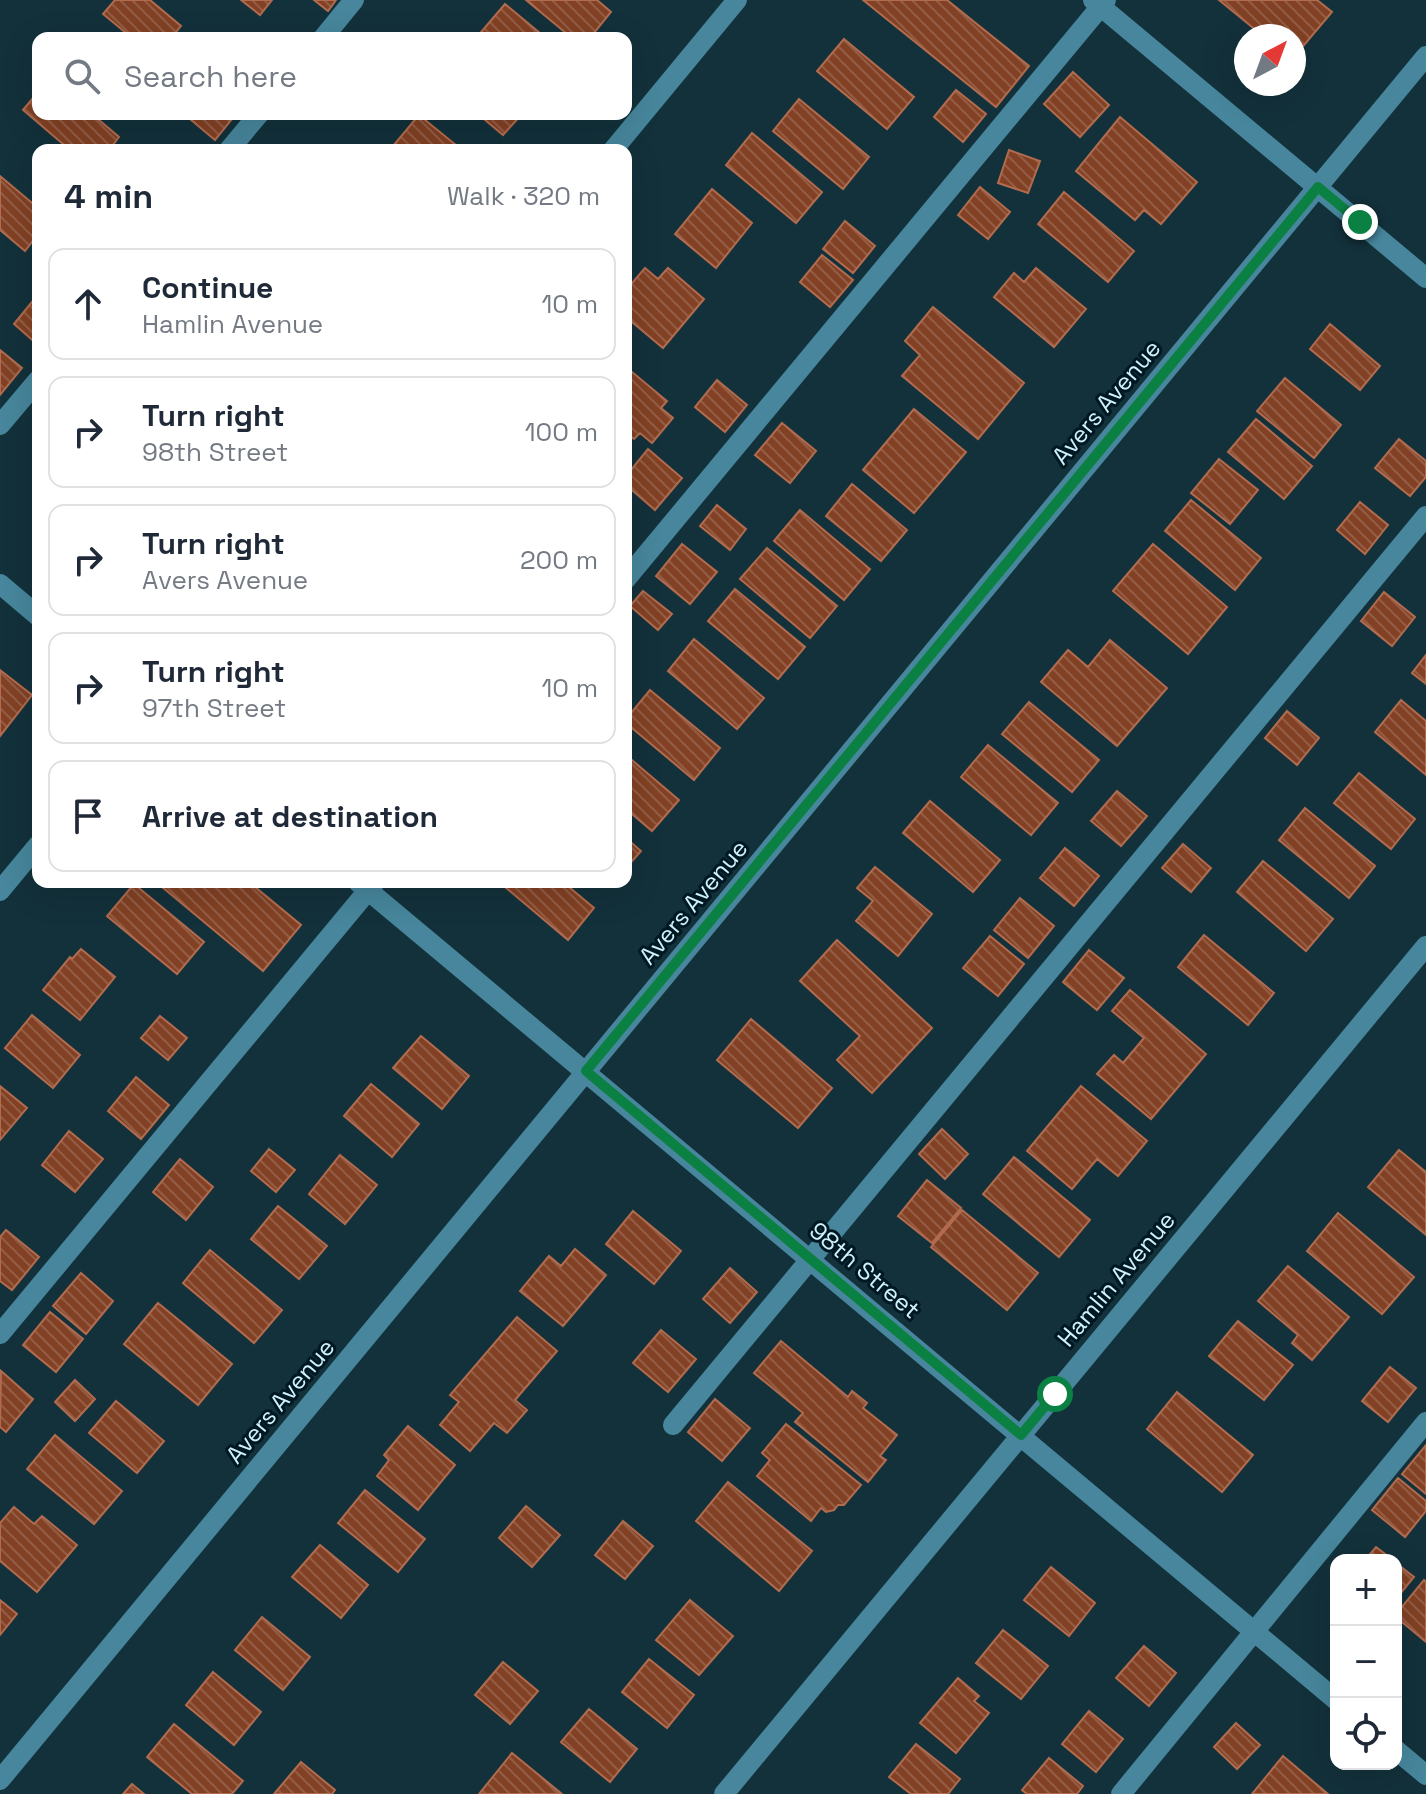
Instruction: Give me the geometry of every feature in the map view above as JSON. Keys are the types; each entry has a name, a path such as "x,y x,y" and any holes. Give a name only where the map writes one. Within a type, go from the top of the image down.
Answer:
{"street":[{"path":"328,32 354,0"},
{"path":"618,144 737,0"},
{"path":"632,572 1100,2 1426,278"},
{"name":"Avers Avenue","path":"0,1780 1426,56"},
{"path":"234,144 254,120"},
{"path":"0,425 32,387"},
{"path":"673,1425 1426,516"},
{"path":"0,584 32,611"},
{"path":"0,891 32,852"},
{"path":"0,1334 365,888"},
{"name":"98th Street","path":"371,888 1334,1698"},
{"name":"Hamlin Avenue","path":"724,1794 1426,946"},
{"path":"1121,1794 1426,1422"},
{"path":"1402,1755 1426,1775"}],"building":[{"path":"115,0 150,0 181,26 176,32 125,32 103,14"},
{"path":"241,0 272,0 260,15"},
{"path":"314,0 336,0 328,11"},
{"path":"526,0 597,0 611,12 595,32 565,32"},
{"path":"863,0 947,0 1029,66 996,107"},
{"path":"1219,0 1317,0 1332,12 1306,43 1306,24 1248,24"},
{"path":"505,4 539,32 481,32"},
{"path":"844,39 914,97 887,129 817,71"},
{"path":"1073,72 1109,105 1080,137 1044,104"},
{"path":"956,90 986,114 963,142 934,117"},
{"path":"32,99 32,118 23,110"},
{"path":"799,99 869,157 843,189 773,131"},
{"path":"1120,117 1197,182 1161,224 1144,210 1135,220 1076,171"},
{"path":"35,120 99,120 119,137 114,144 63,144"},
{"path":"191,120 231,120 215,140"},
{"path":"415,120 425,120 455,144 395,144"},
{"path":"485,120 517,120 503,135"},
{"path":"752,133 822,192 796,223 726,165"},
{"path":"1009,150 1040,161 1028,193 998,183"},
{"path":"0,176 32,203 32,242 25,251 0,230"},
{"path":"980,187 1010,212 988,239 958,215"},
{"path":"712,189 752,223 716,268 675,234"},
{"path":"1064,192 1134,251 1108,282 1038,224"},
{"path":"845,221 875,246 853,273 823,249"},
{"path":"822,255 853,280 830,307 800,282"},
{"path":"645,268 658,279 668,268 704,299 663,348 632,322 632,283"},
{"path":"1036,268 1086,309 1054,347 994,297 1014,273 1024,282"},
{"path":"32,302 32,340 14,324"},
{"path":"933,307 1024,383 978,439 902,376 920,355 905,341"},
{"path":"1330,324 1380,366 1360,390 1310,349"},
{"path":"0,350 22,368 0,395"},
{"path":"632,372 667,401 661,408 673,418 652,443 640,433 634,439"},
{"path":"1285,378 1341,425 1314,458 1257,411"},
{"path":"717,380 747,405 725,432 695,407"},
{"path":"914,409 966,452 914,513 863,470"},
{"path":"1256,419 1312,466 1284,499 1228,452"},
{"path":"782,423 816,451 790,483 755,455"},
{"path":"1399,439 1426,461 1426,477 1410,496 1375,468"},
{"path":"648,449 682,478 655,510 632,490 632,469"},
{"path":"1219,459 1258,490 1230,524 1191,493"},
{"path":"852,484 907,530 881,561 826,516"},
{"path":"1191,500 1261,558 1235,590 1165,531"},
{"path":"1360,502 1388,525 1365,554 1337,530"},
{"path":"717,505 746,529 730,550 700,526"},
{"path":"800,510 870,569 844,600 774,541"},
{"path":"682,544 717,572 690,604 656,576"},
{"path":"1153,544 1227,607 1188,654 1113,591"},
{"path":"767,548 837,606 810,638 740,579"},
{"path":"735,589 805,647 778,679 708,621"},
{"path":"643,591 672,614 658,630 632,608"},
{"path":"1384,592 1415,617 1392,646 1361,621"},
{"path":"694,639 764,698 737,729 668,671"},
{"path":"1110,640 1167,688 1117,746 1041,682 1068,650 1088,667"},
{"path":"1426,655 1426,684 1412,673"},
{"path":"0,670 32,695 0,736"},
{"path":"650,690 720,748 694,780 632,728 632,712"},
{"path":"1401,700 1426,721 1426,775 1375,732"},
{"path":"1029,702 1099,760 1072,792 1002,734"},
{"path":"1287,711 1319,738 1297,765 1265,738"},
{"path":"988,745 1058,803 1031,835 961,777"},
{"path":"632,760 679,800 652,831 632,814"},
{"path":"1359,773 1415,819 1391,849 1334,803"},
{"path":"1117,791 1147,816 1121,846 1091,821"},
{"path":"930,801 1000,860 973,892 903,833"},
{"path":"1305,808 1375,866 1349,898 1279,840"},
{"path":"632,843 641,851 632,861"},
{"path":"1183,844 1211,868 1191,892 1162,868"},
{"path":"1065,848 1099,876 1074,906 1040,878"},
{"path":"1263,861 1333,919 1306,951 1237,892"},
{"path":"875,867 932,914 898,956 856,921 873,901 857,888"},
{"path":"131,888 139,888 204,942 177,974 107,916"},
{"path":"163,888 256,888 301,925 263,971"},
{"path":"506,888 570,888 594,908 568,940"},
{"path":"1020,898 1054,926 1028,958 994,930"},
{"path":"1204,935 1274,993 1248,1025 1178,967"},
{"path":"990,936 1024,964 998,996 963,968"},
{"path":"837,940 932,1028 872,1093 837,1060 860,1036 800,981"},
{"path":"81,949 115,977 80,1020 43,990 70,957 72,959"},
{"path":"1089,950 1124,978 1097,1010 1063,982"},
{"path":"1130,990 1206,1054 1151,1119 1097,1074 1114,1055 1123,1063 1144,1038 1112,1011"},
{"path":"32,1015 80,1055 53,1088 5,1048"},
{"path":"160,1016 187,1038 168,1060 141,1038"},
{"path":"751,1019 832,1088 798,1128 717,1060"},
{"path":"421,1036 469,1076 442,1109 393,1068"},
{"path":"136,1077 169,1105 141,1139 108,1111"},
{"path":"371,1084 419,1124 392,1157 344,1116"},
{"path":"0,1086 27,1108 0,1140"},
{"path":"1081,1086 1147,1141 1118,1176 1097,1159 1072,1189 1027,1151"},
{"path":"942,1129 968,1154 945,1179 919,1154"},
{"path":"69,1131 103,1159 75,1192 42,1165"},
{"path":"269,1149 295,1170 276,1192 251,1171"},
{"path":"1399,1150 1426,1172 1426,1235 1368,1187"},
{"path":"340,1155 377,1185 345,1224 309,1194"},
{"path":"1014,1157 1090,1220 1059,1257 983,1194"},
{"path":"180,1159 213,1187 186,1220 153,1192"},
{"path":"927,1180 961,1208 932,1243 898,1216"},
{"path":"278,1206 327,1246 299,1279 251,1239"},
{"path":"962,1210 1038,1273 1007,1310 931,1247"},
{"path":"633,1211 681,1251 654,1284 606,1244"},
{"path":"1338,1213 1414,1277 1382,1314 1307,1251"},
{"path":"6,1230 39,1257 12,1290 0,1281 0,1237"},
{"path":"575,1249 606,1275 563,1326 520,1291 549,1256 561,1266"},
{"path":"210,1250 282,1310 254,1343 183,1283"},
{"path":"1288,1266 1349,1317 1312,1360 1292,1343 1298,1335 1258,1301"},
{"path":"730,1268 757,1292 730,1323 703,1299"},
{"path":"81,1273 113,1301 86,1334 53,1306"},
{"path":"158,1303 232,1364 198,1405 124,1344"},
{"path":"50,1312 83,1339 56,1372 23,1345"},
{"path":"517,1317 557,1351 515,1400 527,1410 507,1433 494,1423 470,1451 440,1425 459,1402 450,1395"},
{"path":"1238,1321 1293,1365 1264,1400 1209,1356"},
{"path":"661,1330 696,1359 668,1392 633,1363"},
{"path":"781,1341 848,1397 852,1391 867,1403 863,1408 897,1435 880,1456 886,1460 868,1482 795,1422 803,1413 754,1373"},
{"path":"1390,1367 1416,1388 1388,1422 1362,1401"},
{"path":"1,1371 33,1399 6,1432 0,1427"},
{"path":"75,1380 95,1399 75,1421 55,1402"},
{"path":"1177,1392 1253,1455 1222,1492 1147,1429"},
{"path":"715,1399 750,1428 722,1461 688,1432"},
{"path":"116,1401 164,1441 137,1473 89,1433"},
{"path":"786,1424 861,1485 844,1505 826,1512 821,1508 811,1521 757,1476 770,1460 762,1453"},
{"path":"408,1426 455,1465 418,1510 377,1476 389,1460 384,1455"},
{"path":"55,1435 122,1491 94,1524 27,1469"},
{"path":"1426,1445 1426,1494 1402,1474"},
{"path":"1398,1478 1426,1501 1426,1511 1405,1537 1372,1510"},
{"path":"728,1482 812,1551 779,1591 696,1521"},
{"path":"365,1490 425,1539 398,1572 338,1523"},
{"path":"526,1506 560,1535 532,1567 499,1538"},
{"path":"14,1507 34,1524 42,1516 77,1545 37,1592 0,1561 0,1523"},
{"path":"623,1521 653,1546 625,1579 595,1555"},
{"path":"320,1545 368,1585 341,1618 292,1577"},
{"path":"1376,1547 1385,1554 1370,1554"},
{"path":"1051,1567 1095,1603 1069,1636 1024,1600"},
{"path":"1402,1568 1414,1577 1402,1592"},
{"path":"1424,1580 1426,1642 1402,1622 1402,1607"},
{"path":"0,1600 17,1614 0,1635"},
{"path":"690,1600 733,1636 699,1675 656,1640"},
{"path":"262,1617 310,1657 283,1690 235,1650"},
{"path":"1003,1630 1048,1666 1021,1699 976,1663"},
{"path":"1144,1646 1176,1673 1149,1706 1116,1678"},
{"path":"649,1659 694,1695 667,1728 622,1692"},
{"path":"503,1662 538,1691 510,1724 475,1695"},
{"path":"213,1672 261,1712 234,1745 186,1705"},
{"path":"958,1678 979,1696 974,1701 989,1713 956,1753 920,1723"},
{"path":"589,1709 637,1749 610,1782 561,1742"},
{"path":"1089,1711 1123,1739 1096,1772 1062,1744"},
{"path":"1236,1723 1260,1745 1237,1769 1214,1747"},
{"path":"174,1724 243,1781 232,1794 192,1794 147,1757"},
{"path":"916,1744 960,1779 948,1794 911,1794 889,1777"},
{"path":"512,1753 562,1794 479,1794"},
{"path":"1283,1756 1328,1794 1252,1794"},
{"path":"1049,1758 1083,1786 1077,1794 1027,1794 1022,1790"},
{"path":"301,1762 335,1790 332,1794 274,1794"},
{"path":"132,1784 144,1794 123,1794"}],"route":[{"path":"1055,1394 1021,1435 586,1071 1318,187 1360,222"}]}
